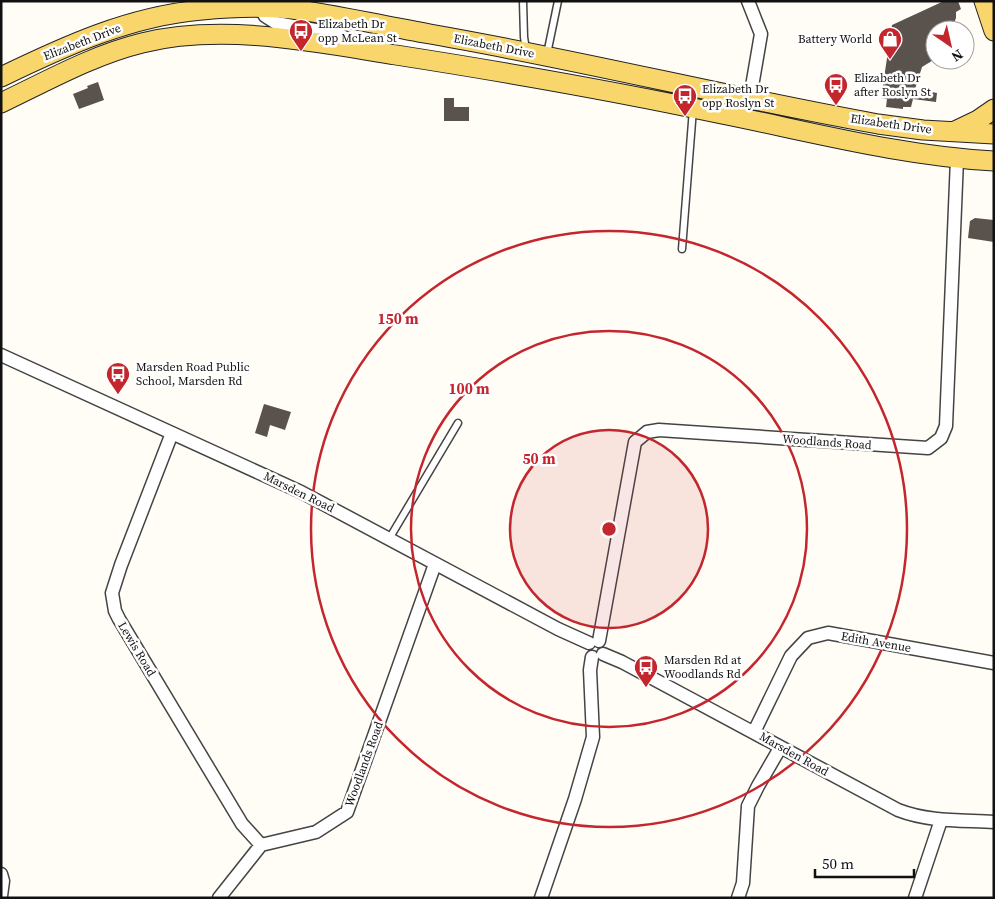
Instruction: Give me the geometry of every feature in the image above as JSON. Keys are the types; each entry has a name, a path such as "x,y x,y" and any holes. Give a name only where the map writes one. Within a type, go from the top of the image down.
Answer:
{"main road":[{"path":"986,1 994,11"},
{"path":"986,1 994,30"},
{"name":"Elizabeth Drive","path":"1,77 106,30 142,20 173,13 201,10 259,4 287,5 878,124 952,132 994,134"},
{"name":"Elizabeth Drive","path":"1,103 80,65 143,42 174,37 215,34 255,36 373,51 501,72 693,108 903,151 957,159 994,161"},
{"path":"952,132 978,120 994,109"}],"street":[{"path":"748,1 761,34 750,98"},
{"path":"259,4 265,16 276,24 338,34 373,51"},
{"name":"Woodlands Road","path":"594,642 634,442 647,432 659,430 928,448 941,438 946,426 957,159"},
{"name":"Marsden Road","path":"1,355 301,492 558,629 594,642"},
{"name":"Lewis Road","path":"172,433 121,565 112,593 113,603 119,619 242,824 261,845"},
{"name":"Woodlands Road","path":"261,845 316,832 347,812 436,564"},
{"name":"Edith Avenue","path":"754,732 791,656 808,638 828,633 994,663"},
{"path":"541,898 575,799 593,737 590,670 598,655 587,651 594,642"},
{"name":"Marsden Road","path":"598,655 754,732 780,748 898,810 920,817 941,820 994,822"},
{"path":"738,898 743,883 748,806 780,748"},
{"path":"915,898 941,820"},
{"path":"219,898 261,845"},
{"path":"1,874 3,882 1,896"}],"lane":[{"path":"523,1 526,52"},
{"path":"547,56 558,1"},
{"path":"682,249 693,108"},
{"path":"389,539 458,423"}],"building":[{"path":"944,1 958,1 961,9 956,12 955,20 925,20 925,65 922,67 915,89 937,93 936,102 913,99 911,107 903,107 903,109 886,107 887,99 881,98 892,25"},
{"path":"98,82 104,100 79,109 73,94"},
{"path":"444,98 454,98 454,107 469,107 469,121 444,121"},
{"path":"975,218 994,220 994,242 968,238 970,221"},
{"path":"264,404 291,412 285,430 270,425 267,437 255,433"}],"place":[{"name":"Elizabeth Dr opp McLean St","path":"301,52"},
{"name":"Battery World","path":"890,60"},
{"name":"Elizabeth Dr after Roslyn St","path":"836,106"},
{"name":"Elizabeth Dr opp Roslyn St","path":"685,117"},
{"name":"Marsden Road Public School, Marsden Rd","path":"118,395"},
{"name":"Marsden Rd at Woodlands Rd","path":"646,688"}]}
